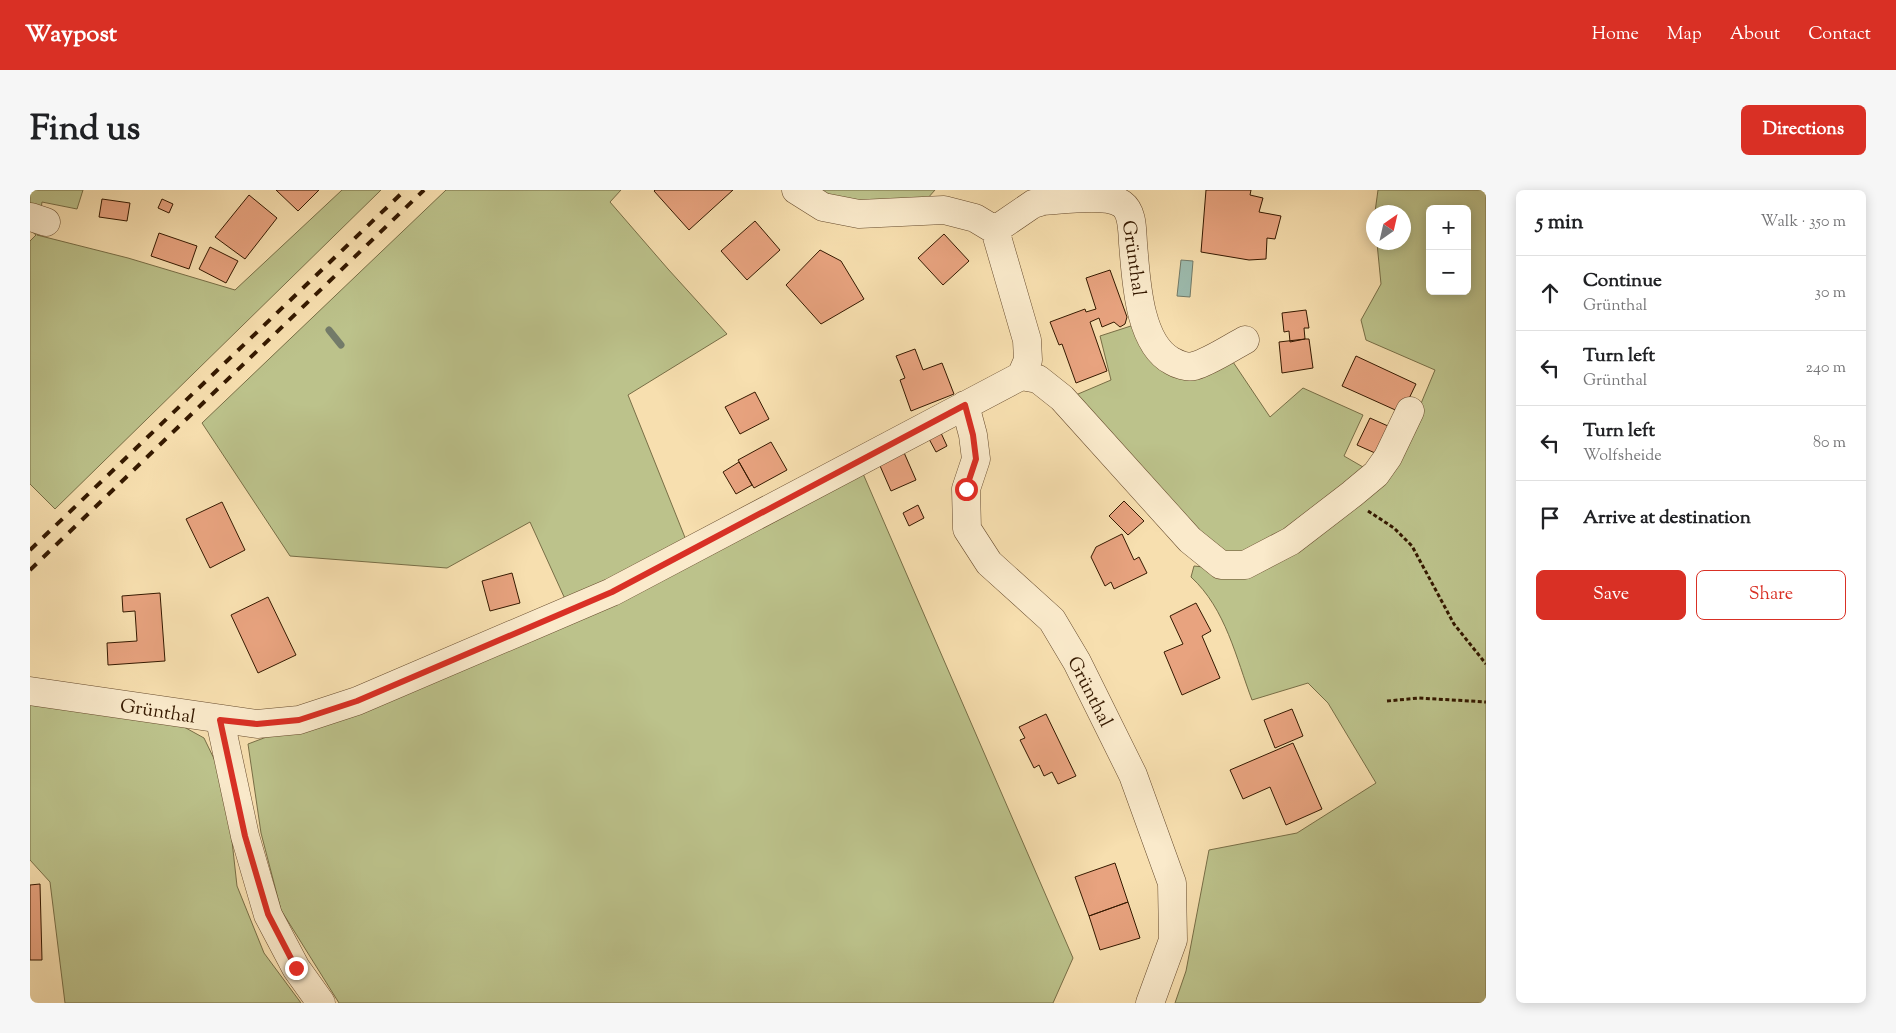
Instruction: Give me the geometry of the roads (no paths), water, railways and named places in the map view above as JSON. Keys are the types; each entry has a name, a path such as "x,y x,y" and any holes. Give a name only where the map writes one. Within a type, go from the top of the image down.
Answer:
{"street":[{"path":"796,190 823,207 859,214 944,210 974,218 995,230 1027,340 1028,360 1021,376 1038,379 1062,398 1190,540 1221,565 1245,565 1291,541 1352,494 1376,474 1388,457 1410,411"},
{"name":"Grünthal","path":"995,230 1033,204 1043,201 1108,198 1121,203 1128,210 1131,222 1138,292 1144,318 1153,344 1165,358 1177,364 1193,366 1244,340"},
{"name":"Grünthal","path":"30,691 257,724 299,720 357,701 612,592 1021,376"},
{"name":"Grünthal","path":"965,405 973,435 976,459 966,489 967,529 989,563 1052,620 1078,662 1133,775 1172,883 1173,940 1150,1003"},
{"path":"220,720 245,836 268,914 296,968 321,1003"}],"waterway":[{"path":"329,330 341,345"}],"railway":[{"path":"30,550 405,190"},
{"path":"30,570 424,190"}]}
